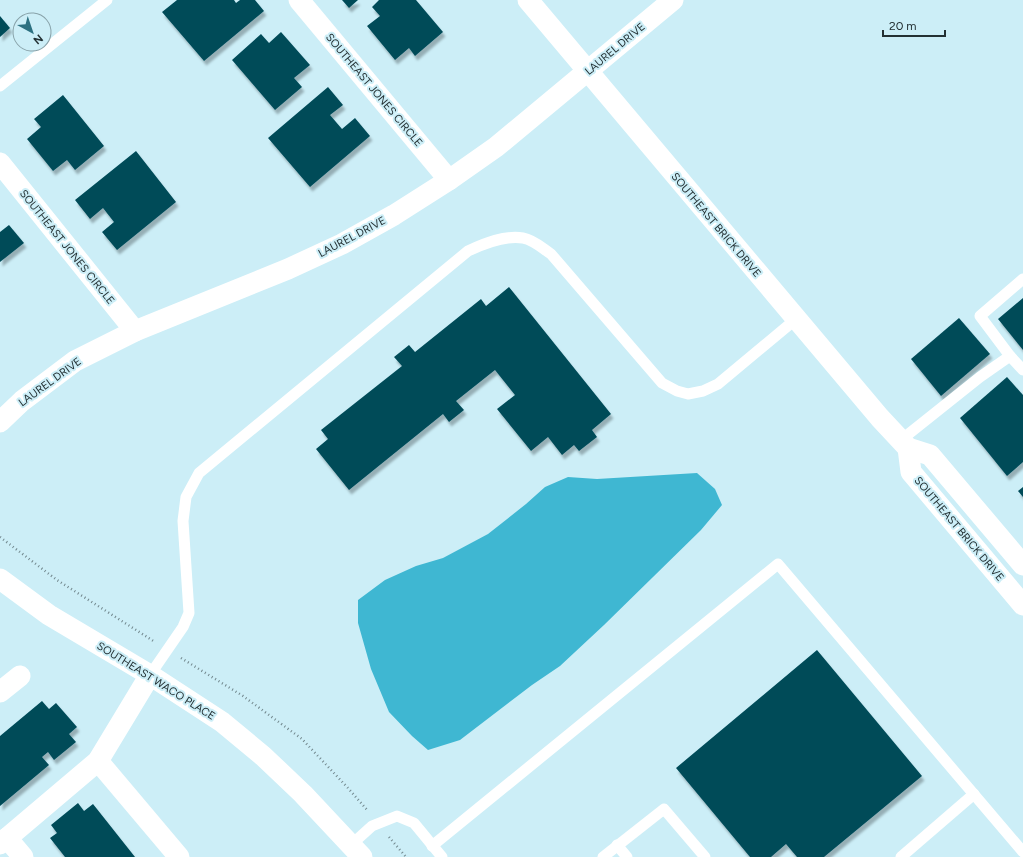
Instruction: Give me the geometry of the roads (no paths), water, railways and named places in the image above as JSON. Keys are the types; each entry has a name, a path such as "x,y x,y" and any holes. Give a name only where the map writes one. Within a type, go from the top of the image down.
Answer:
{"street":[{"name":"SOUTHEAST JONES CIRCLE","path":"299,0 449,180"},
{"name":"SOUTHEAST BRICK DRIVE","path":"528,0 587,72 880,418 904,444 930,455 1023,565"},
{"name":"LAUREL DRIVE","path":"0,422 22,401 75,361 135,332 288,269 342,244 394,215 449,180 496,147 673,0"},
{"name":"SOUTHEAST JONES CIRCLE","path":"0,164 135,332"},
{"name":"SOUTHEAST BRICK DRIVE","path":"904,444 911,472 1023,605"},
{"name":"SOUTHEAST WACO PLACE","path":"0,579 49,615 150,675 222,722 263,756 303,794 352,853"},
{"path":"23,857 3,841 98,761 150,675"},
{"path":"0,692 20,676"},
{"path":"98,761 179,857"}],"lane":[{"path":"0,86 106,0"},
{"path":"150,675 183,627 189,613 182,521 186,497 199,473 468,251 487,242 506,238 524,238 536,243 551,254 662,383 677,391 688,394 703,391 718,384 796,319"},
{"path":"1023,279 980,316 1010,356 1023,370"},
{"path":"904,444 980,378 1010,356"},
{"path":"432,846 778,564 1023,852"},
{"path":"901,857 974,794"},
{"path":"603,857 664,809 705,857"},
{"path":"352,853 372,826 397,816 414,823 442,857"},
{"path":"617,845 627,857"}],"water":[{"path":"697,473 715,489 722,505 701,530 560,666 532,685 460,740 428,750 389,712 371,669 358,623 358,600 385,580 416,566 443,558 488,534 545,487 568,477 597,479"}]}
